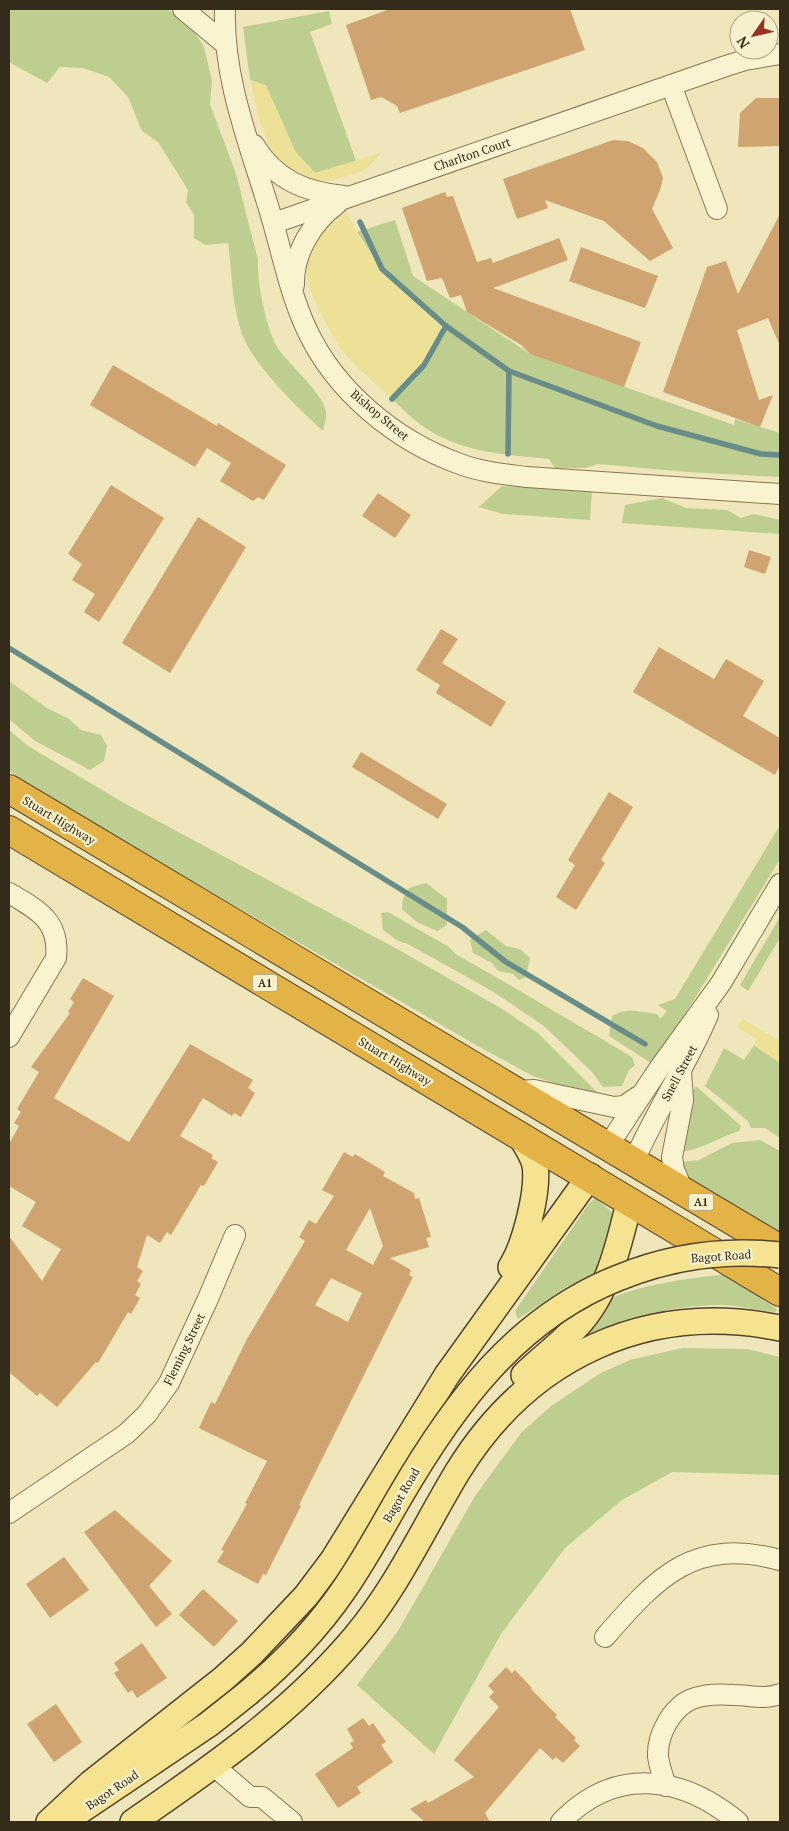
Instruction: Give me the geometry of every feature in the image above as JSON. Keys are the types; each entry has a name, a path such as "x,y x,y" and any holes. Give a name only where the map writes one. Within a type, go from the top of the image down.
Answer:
{"highway":[{"name":"Stuart Highway","path":"9,789 780,1249"},
{"name":"Stuart Highway","path":"9,830 590,1176 629,1203 780,1292"},
{"path":"590,1176 608,1146"},
{"path":"629,1203 634,1161"}],"main road":[{"path":"382,1478 409,1425 521,1248 526,1236 535,1178 535,1163 521,1136"},
{"name":"Bagot Road","path":"49,1822 91,1783 223,1679 280,1625 306,1596 332,1560 448,1375 590,1176"},
{"path":"459,1470 467,1446 482,1421 532,1367 567,1336 588,1313 613,1262 629,1203"},
{"name":"Bagot Road","path":"62,1822 209,1724 248,1694 291,1654 322,1619 357,1571 421,1461 456,1408 485,1371 520,1336 574,1298 633,1271 671,1261 705,1255 730,1253 780,1255"},
{"path":"133,1822 214,1766 290,1706 356,1636 402,1571 459,1470 508,1407 557,1367 596,1345 616,1337 682,1322 745,1322 780,1328"}],"street":[{"path":"183,9 224,43"},
{"name":"Bishop Street","path":"225,9 224,43 244,128 274,223 288,280 314,343 326,362 351,392 401,435 454,462 489,472 527,477 780,494"},
{"name":"Charlton Court","path":"274,223 745,60 780,54"},
{"path":"671,85 717,209"},
{"path":"244,128 265,161 287,180 306,190 347,197"},
{"path":"297,302 294,278 299,253 318,223 347,197"},
{"name":"Snell Street","path":"608,1146 641,1094 721,983 780,884"},
{"path":"9,893 40,911 53,929 58,943 56,958 9,1037"},
{"name":"Snell Street","path":"634,1161 651,1124 695,1045 721,983"},
{"path":"681,1071 682,1100 672,1156 674,1170 683,1191"},
{"path":"514,1091 534,1090 614,1107 632,1102 641,1094"},
{"name":"Fleming Street","path":"9,1513 126,1434 147,1414 173,1375 208,1302 235,1235"},
{"path":"605,1637 648,1589 662,1577 694,1560 724,1553 757,1555 780,1560"},
{"path":"666,1786 658,1757 658,1745 663,1731 679,1708 690,1700 702,1696 779,1697"},
{"path":"214,1766 250,1797 262,1797 292,1822"},
{"path":"561,1822 585,1801 605,1789 638,1783 666,1786 696,1795 738,1822"}],"green space":[{"path":"9,9 167,9 190,25 204,47 212,81 210,104 236,174 258,260 266,319 279,350 313,389 324,405 326,419 323,431 301,411 266,373 248,346 242,334 236,312 228,243 205,245 194,238 194,215 186,202 188,190 158,142 142,131 128,97 109,77 83,68 60,67 47,83 9,62"},
{"path":"329,11 332,24 310,32 356,161 315,173 295,151 266,86 250,80 243,27"},
{"path":"395,220 413,276 530,354 734,425 735,419 780,433 780,477 688,472 598,464 585,468 555,468 549,459 500,454 468,447 453,442 424,427 392,399 424,365 446,326 382,269 357,232"},
{"path":"502,486 592,491 590,520 503,514 479,507"},
{"path":"662,498 686,508 727,510 741,518 754,514 780,520 780,534 622,523 625,505"},
{"path":"9,681 47,708 69,719 81,730 101,735 107,746 104,761 90,770 35,741 9,719"},
{"path":"9,730 28,746 124,803 399,950 504,1010 539,1034 597,1092 592,1096 533,1076 483,1049 145,854 9,771"},
{"path":"780,825 780,859 654,1065 609,1036 612,1016 618,1013 640,1011 657,1014 660,1019 667,1011 658,1005 675,999"},
{"path":"426,883 447,899 447,925 437,931 417,922 402,909 403,899 409,888"},
{"path":"388,912 449,947 457,955 632,1057 635,1065 629,1070 622,1086 603,1087 592,1072 544,1026 492,991 408,944 398,941 383,930 381,913"},
{"path":"780,917 780,938 748,991 740,985"},
{"path":"486,930 506,946 520,949 530,958 526,977 519,980 513,974 498,971 492,963 473,953 470,940"},
{"path":"754,1045 780,1063 780,1138 765,1128 751,1128 748,1121 705,1086 724,1048 744,1060"},
{"path":"696,1086 741,1126 739,1131 703,1146 681,1152 691,1094"},
{"path":"760,1140 780,1151 780,1237 691,1180 683,1169 681,1162 699,1160 732,1143"},
{"path":"595,1198 612,1212 610,1238 598,1273 566,1287 518,1319 515,1311 588,1205"},
{"path":"727,1274 777,1309 776,1312 726,1305 681,1308 627,1320 574,1341 599,1308 613,1298 627,1292 662,1283"},
{"path":"682,1348 747,1349 780,1357 780,1475 672,1472 622,1500 565,1548 501,1634 434,1754 357,1685 398,1631 475,1496 521,1433 551,1406 599,1374 630,1360"}],"sand":[{"path":"250,80 266,85 295,151 315,173 381,153 366,169 333,180 314,180 292,172 281,163 266,138"},
{"path":"347,213 361,240 382,269 446,326 424,365 392,399 347,357 340,347 317,307 307,275 306,260 309,246 317,234 329,223"},
{"path":"743,1019 780,1041 780,1063 754,1045 757,1039 737,1027"}],"building":[{"path":"390,9 570,9 585,50 400,113 397,106 381,97 371,100 346,25"},
{"path":"756,98 780,98 780,146 738,147 740,113"},
{"path":"613,140 628,141 643,148 657,162 663,178 652,209 673,248 650,261 604,221 545,200 548,208 517,219 503,179"},
{"path":"445,192 447,197 453,196 477,262 491,258 493,263 559,238 568,260 493,288 641,342 624,387 530,354 521,345 467,312 461,295 450,298 442,278 427,281 402,208"},
{"path":"780,214 780,346 768,318 737,330 759,400 773,395 760,427 663,392 707,267 726,261 738,294"},
{"path":"581,247 658,276 645,308 569,281"},
{"path":"113,365 217,426 218,423 286,465 264,500 258,497 253,501 220,481 231,463 207,448 195,467 90,405"},
{"path":"111,485 164,518 99,622 84,612 95,594 72,580 82,564 68,554"},
{"path":"378,493 411,515 395,538 362,516"},
{"path":"198,517 246,547 170,673 122,643"},
{"path":"749,550 771,557 765,574 744,567"},
{"path":"441,629 458,639 442,663 506,702 491,727 436,693 440,685 416,670"},
{"path":"659,647 714,679 726,659 764,681 743,716 780,738 780,765 775,775 633,692"},
{"path":"361,752 447,804 438,819 352,767"},
{"path":"609,792 633,807 601,860 605,863 576,910 556,897 575,865 568,860"},
{"path":"83,978 114,996 54,1098 129,1142 190,1044 253,1080 248,1088 255,1093 241,1117 234,1113 232,1116 203,1098 180,1136 213,1155 211,1158 218,1162 204,1186 201,1185 171,1235 167,1232 160,1243 147,1235 137,1267 143,1271 137,1281 141,1284 135,1295 140,1298 131,1314 128,1312 98,1363 96,1362 57,1407 40,1393 37,1396 9,1372 9,1236 42,1281 61,1249 22,1226 36,1202 9,1186 9,1144 19,1126 14,1123 21,1112 17,1109 39,1072 31,1067 70,1013 68,1012 74,1002 70,999"},
{"path":"344,1152 353,1157 355,1154 385,1172 383,1176 414,1193 415,1199 419,1198 431,1237 426,1238 429,1247 390,1258 411,1270 409,1275 413,1277 299,1505 301,1506 266,1575 263,1574 258,1584 217,1562 224,1551 221,1550 247,1504 245,1503 267,1461 199,1428 211,1402 215,1404 247,1339 305,1241 299,1237 309,1220 316,1224 334,1196 322,1190","holes":["370,1208 383,1246 373,1265 346,1250","331,1278 362,1293 348,1322 315,1305"]},
{"path":"115,1510 172,1561 149,1586 172,1614 156,1627 84,1532"},
{"path":"64,1557 89,1590 50,1618 26,1584"},
{"path":"203,1589 238,1621 214,1647 179,1615"},
{"path":"142,1643 167,1678 137,1698 132,1690 128,1693 114,1673 119,1670 114,1663"},
{"path":"506,1667 512,1673 515,1670 532,1688 557,1715 555,1717 576,1738 574,1740 580,1746 563,1763 556,1757 553,1760 540,1748 485,1813 490,1822 425,1822 410,1809 426,1800 428,1803 474,1777 454,1760 499,1707 489,1697 494,1692 488,1686"},
{"path":"56,1704 82,1742 54,1762 27,1724"},
{"path":"363,1718 369,1726 373,1723 386,1742 381,1745 393,1762 357,1787 361,1793 338,1808 315,1774 353,1748 350,1743 354,1741 347,1729"}],"waterway":[{"path":"360,222 382,269 446,326 509,371 657,426 761,454 780,455"},
{"path":"392,399 424,365 446,326"},
{"path":"508,454 509,371"},
{"path":"9,648 462,927 506,962 645,1044"}]}
